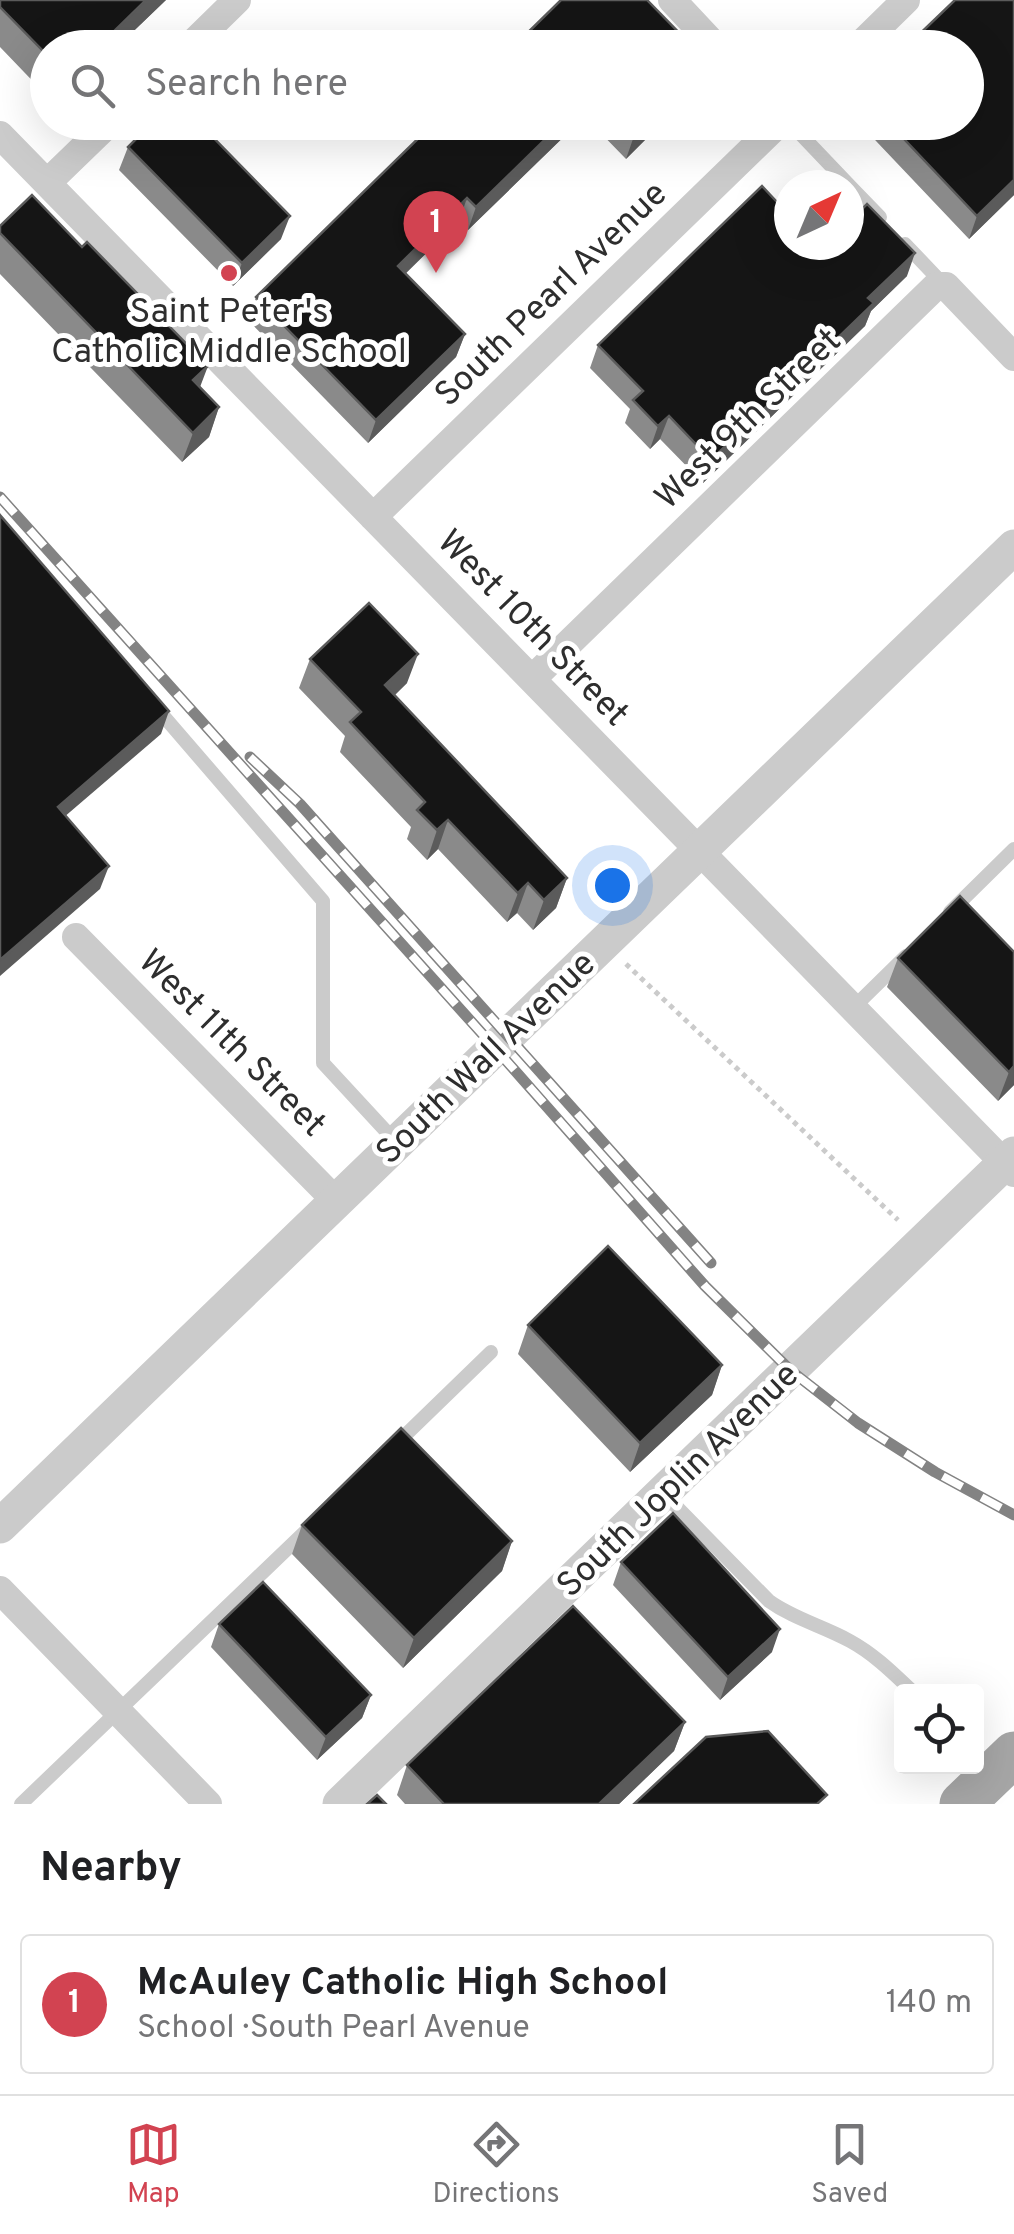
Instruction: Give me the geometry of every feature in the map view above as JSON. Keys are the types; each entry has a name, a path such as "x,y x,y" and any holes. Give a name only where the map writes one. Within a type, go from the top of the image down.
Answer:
{"main road":[{"path":"962,1804 998,1763"}],"street":[{"path":"207,30 238,0"},
{"path":"672,0 701,30"},
{"path":"875,30 906,0"},
{"path":"47,183 91,140"},
{"name":"South Pearl Avenue","path":"373,517 761,140"},
{"name":"West 10th Street","path":"4,147 47,183 854,1008 1011,1163"},
{"name":"West 9th Street","path":"532,679 936,286 946,286"},
{"path":"946,286 1014,357"},
{"name":"South Wall Avenue","path":"0,1526 1014,547"},
{"name":"West 11th Street","path":"76,937 336,1201"},
{"name":"South Joplin Avenue","path":"340,1804 922,1242 1011,1163"},
{"path":"0,1590 208,1804"}],"lane":[{"path":"806,140 835,170"},
{"path":"864,201 946,286"},
{"path":"142,691 323,901 323,1062 396,1142"},
{"path":"944,918 1014,849"},
{"path":"854,1008 916,946"},
{"path":"376,1462 492,1352"},
{"path":"663,1493 769,1601 788,1614 850,1641 905,1684"},
{"path":"20,1804 319,1518"}],"path":[{"path":"604,942 922,1242"}],"building":[{"path":"0,0 146,0 115,30 30,30 30,38 0,7"},
{"path":"561,0 647,0 676,30 530,30"},
{"path":"955,0 1014,0 1014,180 977,216 905,140 984,140 984,30 924,30"},
{"path":"135,140 216,140 290,216 242,263 128,147"},
{"path":"417,140 545,140 476,207 467,198 398,266 465,334 376,420 256,297"},
{"path":"762,186 774,199 774,260 864,260 867,204 915,253 868,298 874,303 711,460 669,416 658,426 633,400 643,391 598,345"},
{"path":"32,195 82,247 87,242 208,366 193,380 219,407 193,433 0,233 0,226"},
{"path":"0,515 169,711 58,807 109,866 0,960"},
{"path":"369,603 418,654 385,685 567,878 544,900 528,883 518,893 448,820 437,830 417,810 425,802 350,722 361,712 310,659"},
{"path":"960,896 1014,952 1014,1066 1009,1072 898,958"},
{"path":"608,1246 722,1365 640,1443 528,1325"},
{"path":"401,1428 512,1541 414,1638 302,1525"},
{"path":"673,1513 780,1629 728,1677 621,1562"},
{"path":"263,1582 371,1695 326,1737 219,1624"},
{"path":"573,1606 685,1722 599,1804 444,1804 407,1765"},
{"path":"768,1731 827,1795 817,1804 634,1804 706,1737"},
{"path":"377,1795 386,1804 367,1804"}],"railway":[{"path":"0,497 705,1286 790,1370 858,1423 935,1472 1014,1515"},
{"path":"250,757 300,804 711,1263"}],"place":[{"name":"Saint Peter's Catholic Middle School","path":"229,273"},
{"name":"McAuley Catholic High School","path":"436,273"}]}
